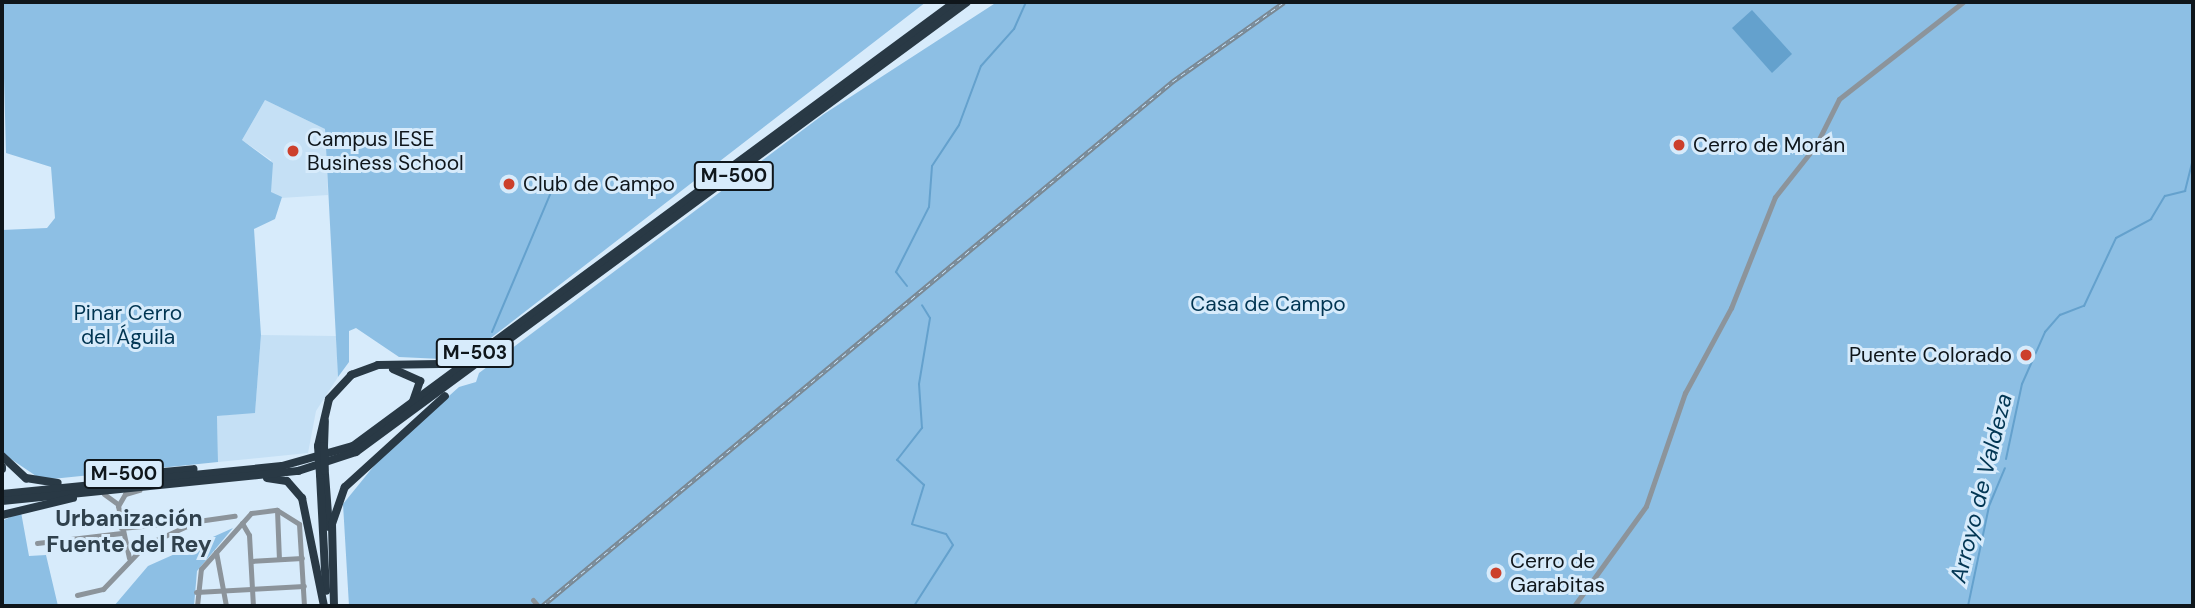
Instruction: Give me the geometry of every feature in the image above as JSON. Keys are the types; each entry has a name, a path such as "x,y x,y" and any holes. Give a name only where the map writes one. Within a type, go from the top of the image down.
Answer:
{"highway":[{"name":"M-500","path":"2,494 256,468 323,458 366,438 955,2"},
{"name":"M-500","path":"2,503 340,460 501,349 967,2"},
{"name":"M-503","path":"334,606 321,446 329,399 351,375 378,365 459,360 534,314"},
{"name":"M-500","path":"333,593 332,524 345,487 501,349"},
{"name":"M-500","path":"321,446 327,413 346,384 380,370 416,376 420,393 366,438"},
{"name":"M-500","path":"2,456 22,475 51,483 167,470 256,468"},
{"name":"M-503","path":"323,474 325,606"},
{"path":"196,480 270,478 293,485 309,521 325,606"},
{"name":"M-500","path":"2,503 142,490 168,483"},
{"name":"M-500","path":"2,515 71,498"}],"street":[{"path":"1574,606 1646,506 1685,393 1731,308 1775,197 1816,145 1839,99 1963,2"},
{"path":"129,558 121,531 118,506 125,494 142,490"},
{"path":"104,494 118,506"},
{"path":"197,606 196,592 201,569 242,523 258,510 277,510 299,524 304,606"},
{"path":"277,510 279,559"},
{"path":"37,543 235,516"},
{"path":"77,595 103,589 129,558 198,521"},
{"path":"242,523 251,561 253,606"},
{"path":"216,552 226,606"},
{"path":"251,561 302,558"},
{"path":"196,592 303,586"},
{"path":"533,600 538,606"}],"shaded area":[{"path":"1752,10 1792,54 1772,73 1732,28"},
{"name":"Campus IESE Business School","path":"265,100 325,129 328,195 281,198 271,193 271,160 242,140"},
{"path":"261,335 336,336 338,377 316,411 308,453 218,462 217,416 255,412"}],"green space":[{"name":"Club de Campo","path":"2,2 926,2 483,344 442,359 399,357 356,328 349,331 349,362 338,377 325,129 265,100 242,140 273,163 271,192 282,197 275,219 254,229 261,335 255,413 217,416 218,462 42,480 2,453 2,230 47,228 55,218 51,167 6,153"},
{"name":"Casa de Campo","path":"997,2 2193,2 2193,606 349,606 343,504 382,456 459,387 476,382 479,373 824,114"},
{"path":"21,512 29,556 46,555 58,606 2,606 2,521"},
{"path":"233,528 197,571 194,606 114,606 148,566"}],"waterway":[{"path":"907,286 896,272 929,207 932,166 959,125 981,66 1014,29 1026,2"},
{"name":"Arroyo de Valdeza","path":"2006,459 2022,384 2045,332 2060,315 2084,306 2116,238 2151,219 2165,196 2185,191 2193,160"},
{"path":"492,332 557,178"},
{"path":"914,606 953,545 946,534 912,524 924,485 897,460 922,428 919,384 930,318 922,305"},
{"name":"Arroyo de Valdeza","path":"1968,606 1989,506 2005,468"}],"railway":[{"path":"542,606 1173,81 1284,2"}],"place":[{"name":"Cerro de Morán","path":"1679,145"},
{"name":"Campus IESE Business School","path":"293,151"},
{"name":"Club de Campo","path":"509,184"},
{"name":"Puente Colorado","path":"2026,355"},
{"name":"Cerro de Garabitas","path":"1496,573"}],"district":[{"name":"Urbanización Fuente del Rey","path":"129,531"}],"park label":[{"name":"Pinar Cerro del Águila","path":"128,325"}]}
